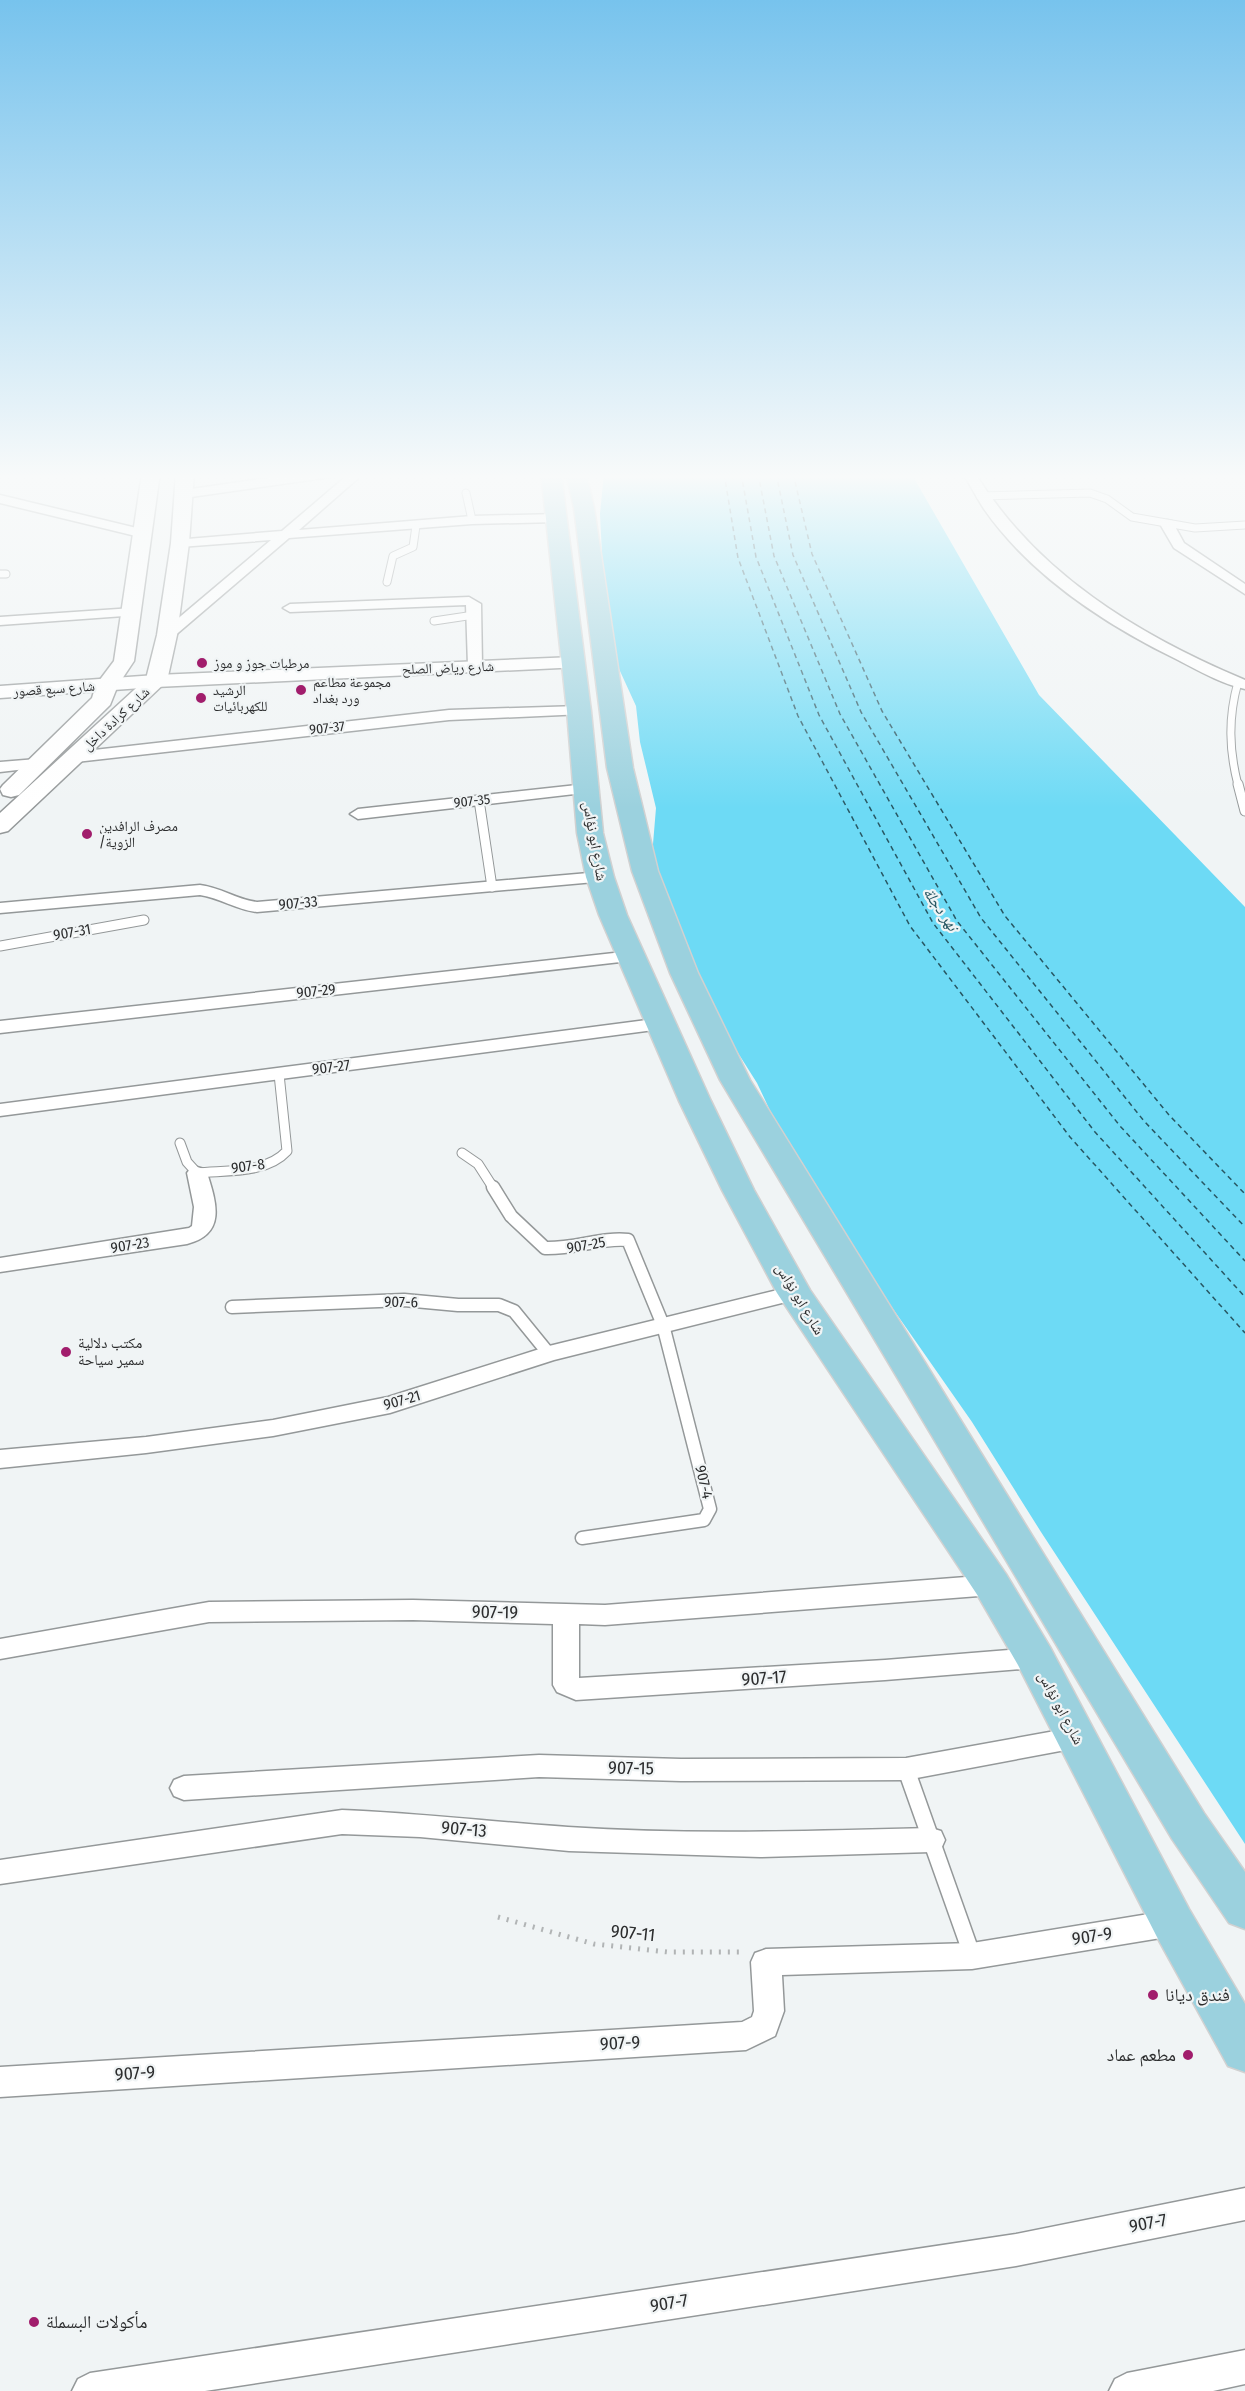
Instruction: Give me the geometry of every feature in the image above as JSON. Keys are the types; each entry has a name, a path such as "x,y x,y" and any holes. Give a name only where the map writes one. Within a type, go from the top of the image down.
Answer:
{"main road":[{"name":"شارع كرادة داخل","path":"0,800 102,700 107,685 124,662 137,585"},
{"name":"شارع كرادة داخل","path":"0,826 156,681 168,635 175,585"},
{"name":"شارع ابو نؤاس","path":"565,585 590,833 600,877 632,956 738,1190 794,1293 992,1585 1035,1658 1173,1923 1245,2050"},
{"path":"595,585 620,768 645,871 684,973 735,1080 1188,1826 1245,1910"}],"street":[{"path":"168,635 227,585"},
{"path":"1067,585 1110,615 1170,650 1241,683"},
{"path":"290,608 462,600 474,604 475,666"},
{"path":"0,621 133,612"},
{"name":"شارع رياض الصلح","path":"107,685 574,663"},
{"name":"شارع سبع قصور","path":"0,692 107,685"},
{"name":"907-37","path":"76,757 449,715 579,711"},
{"path":"0,767 37,764"},
{"name":"907-35","path":"358,814 586,789"},
{"name":"907-33","path":"0,908 200,890 217,892 238,905 257,907 600,877"},
{"name":"907-29","path":"0,1027 632,956"},
{"name":"907-27","path":"0,1110 662,1024"},
{"name":"907-23","path":"0,1265 188,1237 198,1233 204,1225 203,1192 197,1173"},
{"name":"907-21","path":"0,1459 146,1445 273,1428 390,1405 549,1354 794,1293"},
{"name":"907-19","path":"0,1649 209,1612 413,1610 605,1615 992,1585"},
{"name":"907-17","path":"566,1614 566,1685 576,1689 885,1670 1035,1658"},
{"name":"907-15","path":"184,1788 539,1766 681,1770 906,1769 1077,1738"},
{"name":"907-13","path":"0,1872 342,1822 420,1825 568,1839 760,1845 931,1840"},
{"name":"907-9","path":"0,2082 746,2036 764,2026 769,2011 766,1962 972,1956 1173,1923"},
{"name":"907-7","path":"90,2391 1016,2250 1245,2204"},
{"path":"1127,2391 1231,2377"}],"lane":[{"path":"434,621 474,615"},
{"path":"1241,683 1230,706 1229,753 1245,811"},
{"path":"479,800 492,887"},
{"name":"907-31","path":"0,946 144,920"},
{"name":"907-8","path":"197,1173 269,1164 283,1157 287,1151 279,1074"},
{"path":"180,1143 187,1162 197,1173"},
{"name":"907-25","path":"462,1153 478,1164 511,1216 545,1248 566,1249 619,1239 628,1240 663,1325"},
{"name":"907-6","path":"232,1307 404,1300 458,1305 499,1305 514,1311 549,1354"},
{"name":"907-4","path":"582,1538 704,1520 710,1509 663,1325"},
{"path":"906,1769 972,1956"}],"path":[{"name":"907-11","path":"498,1917 594,1944 668,1952 743,1952 766,1962"}],"water":[{"name":"نهر دجلة","path":"604,585 975,585 1039,695 1245,907 1245,1844 1041,1532 972,1422 884,1296 837,1238 783,1145 757,1083 709,1007 652,856 656,808 640,742 636,706 609,647"}],"ferry route":[{"path":"748,585 798,716 910,926 1070,1137 1245,1333"},
{"path":"767,585 819,715 933,923 1095,1132 1245,1297"},
{"path":"786,585 840,714 957,921 1120,1126 1245,1261"},
{"path":"806,585 861,712 981,918 1144,1121 1245,1227"},
{"path":"826,585 882,711 1005,916 1169,1115 1245,1194"}],"place":[{"name":"مرطبات جوز و موز","path":"202,663"},
{"name":"مجموعة مطاعم ورد بغداد","path":"301,690"},
{"name":"الرشيد للكهربائيات","path":"201,698"},
{"name":"مصرف الرافدين /الزوية","path":"87,834"},
{"name":"مكتب دلالية سمير سياحة","path":"66,1352"},
{"name":"فندق ديانا","path":"1153,1995"},
{"name":"مطعم عماد","path":"1188,2055"},
{"name":"مأكولات البسملة","path":"34,2322"}]}
